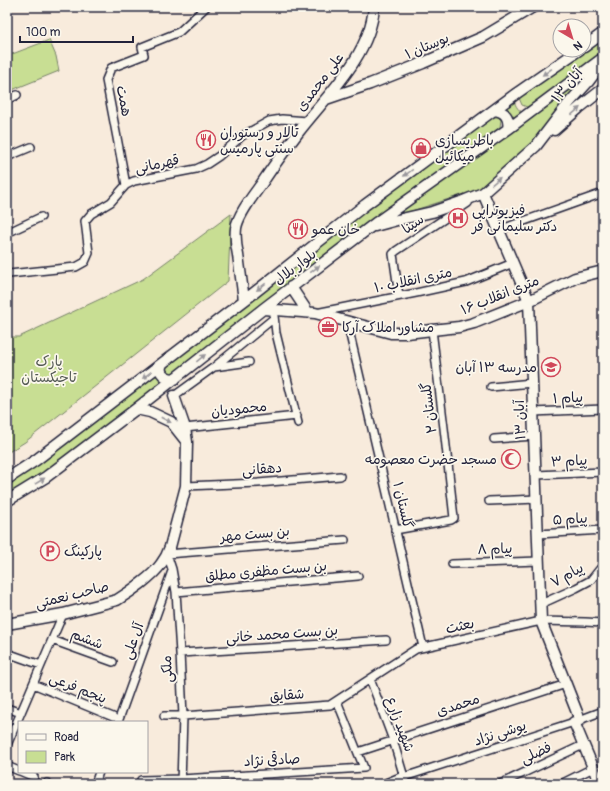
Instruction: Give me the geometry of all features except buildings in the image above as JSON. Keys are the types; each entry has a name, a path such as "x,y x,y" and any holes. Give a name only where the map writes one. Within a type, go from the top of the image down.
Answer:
{"street":[{"name":"همت","path":"126,185 106,80 111,68 144,55 142,47 179,32 206,7"},
{"name":"علی محمدی","path":"244,300 235,239 236,226 244,208 296,134 343,77 366,41 374,7"},
{"name":"بوستان ۱","path":"326,99 423,63 483,37 533,7"},
{"path":"592,42 603,34"},
{"name":"بلوار بلال","path":"7,479 36,460 162,364 365,205 568,58"},
{"name":"بلوار بلال","path":"7,501 46,477 175,379 291,287 603,58"},
{"name":"۱۳ آبان","path":"370,228 432,212 483,193 536,146 603,62"},
{"path":"536,146 579,108 603,90"},
{"path":"7,100 17,95"},
{"path":"494,110 504,114 507,118 509,123 508,129"},
{"name":"قهرمانی","path":"7,275 76,267 85,262 89,253 85,221 92,214 111,202 126,185 134,181 196,169 219,156 242,136 269,121 282,119 308,121"},
{"path":"7,157 31,147"},
{"name":"۱۳ آبان","path":"483,193 529,301 541,621 566,684 584,745 597,770 600,784"},
{"name":"سینا","path":"399,296 393,254 483,193"},
{"path":"499,230 603,193"},
{"path":"7,233 41,217"},
{"name":"۱۰ متری انقلاب","path":"311,312 466,282 513,263"},
{"name":"۱۶ متری انقلاب","path":"263,309 274,314 311,312 391,333 407,333 459,327 474,323 529,301 575,278 603,270"},
{"path":"291,287 311,312"},
{"path":"168,551 186,486 187,442 185,428 174,396 214,367 274,314"},
{"name":"محمودیان","path":"185,428 298,419 276,333 274,314"},
{"name":"گلستان ۱","path":"347,322 423,647"},
{"name":"گلستان ۲","path":"395,530 451,520 454,518 432,330"},
{"path":"214,367 249,362"},
{"path":"162,364 160,367 163,374 168,378 175,379"},
{"path":"491,387 532,383"},
{"path":"136,409 150,412 171,422 187,442"},
{"name":"پیام ۱","path":"534,412 603,409"},
{"path":"494,439 534,436"},
{"name":"پیام ۳","path":"536,476 603,472"},
{"name":"دهقانی","path":"186,486 258,483 340,476"},
{"path":"489,501 537,500"},
{"name":"پیام ۵","path":"538,534 603,530"},
{"name":"بن بست مهر","path":"168,551 345,540"},
{"name":"ملکی","path":"168,551 176,592 180,653 183,716 181,781"},
{"name":"صاحب نعمتی","path":"7,624 63,614 117,600 154,572 162,564 168,551"},
{"name":"پیام ۸","path":"452,564 539,561"},
{"name":"پیام ۷","path":"541,604 591,580 603,565"},
{"name":"آل علی","path":"115,719 172,569"},
{"name":"بن بست مظفری مطلق","path":"176,592 358,576"},
{"path":"19,721 63,614"},
{"name":"بعثت","path":"337,701 416,649 541,621 603,623"},
{"name":"ششم","path":"52,640 114,662"},
{"name":"بن بست محمد خانی","path":"180,653 386,640"},
{"path":"7,653 41,665"},
{"name":"شهید زارع","path":"370,679 393,740 404,781"},
{"name":"پنجم فرعی","path":"33,684 115,719"},
{"name":"محمدی","path":"358,752 566,684"},
{"path":"337,701 358,752"},
{"name":"شقایق","path":"164,716 183,716 330,705 337,701"},
{"path":"7,708 21,712"},
{"name":"یوشی نژاد","path":"404,781 603,711"},
{"path":"7,745 18,723"},
{"name":"فضلی","path":"500,784 584,745"},
{"name":"صادقی نژاد","path":"141,780 181,781 364,768 358,752"},
{"path":"7,766 18,771"},
{"path":"561,784 597,770"},
{"path":"24,773 34,777"},
{"path":"95,784 99,773"},
{"path":"387,784 404,781"}],"green space":[{"path":"603,39 603,51 531,105 527,107 522,105 519,98 520,95 575,58 592,58 592,46"},
{"path":"49,40 56,56 59,71 7,92 7,56"},
{"path":"593,70 532,143 480,189 387,219"},
{"path":"514,99 515,104 521,112 526,114 511,124 501,110"},
{"path":"492,117 498,117 501,120 500,127 360,230 43,474 7,496 7,483 388,193"},
{"name":"پارک تاجیکستان","path":"231,214 228,281 25,442 7,453 7,337 19,337 143,279"}],"place":[{"name":"تالار و رستوران سنتی پارمیس","path":"206,140"},
{"name":"باطریسازی میکائیل","path":"421,148"},
{"name":"فیزیوتراپی دکتر سلیمانی فر","path":"458,218"},
{"name":"خان عمو","path":"298,229"},
{"name":"مشاور املاک آرکا","path":"328,327"},
{"name":"مدرسه ۱۳ آبان","path":"551,367"},
{"name":"مسجد حضرت معصومه","path":"511,459"},
{"name":"پارکینگ","path":"50,551"}]}
